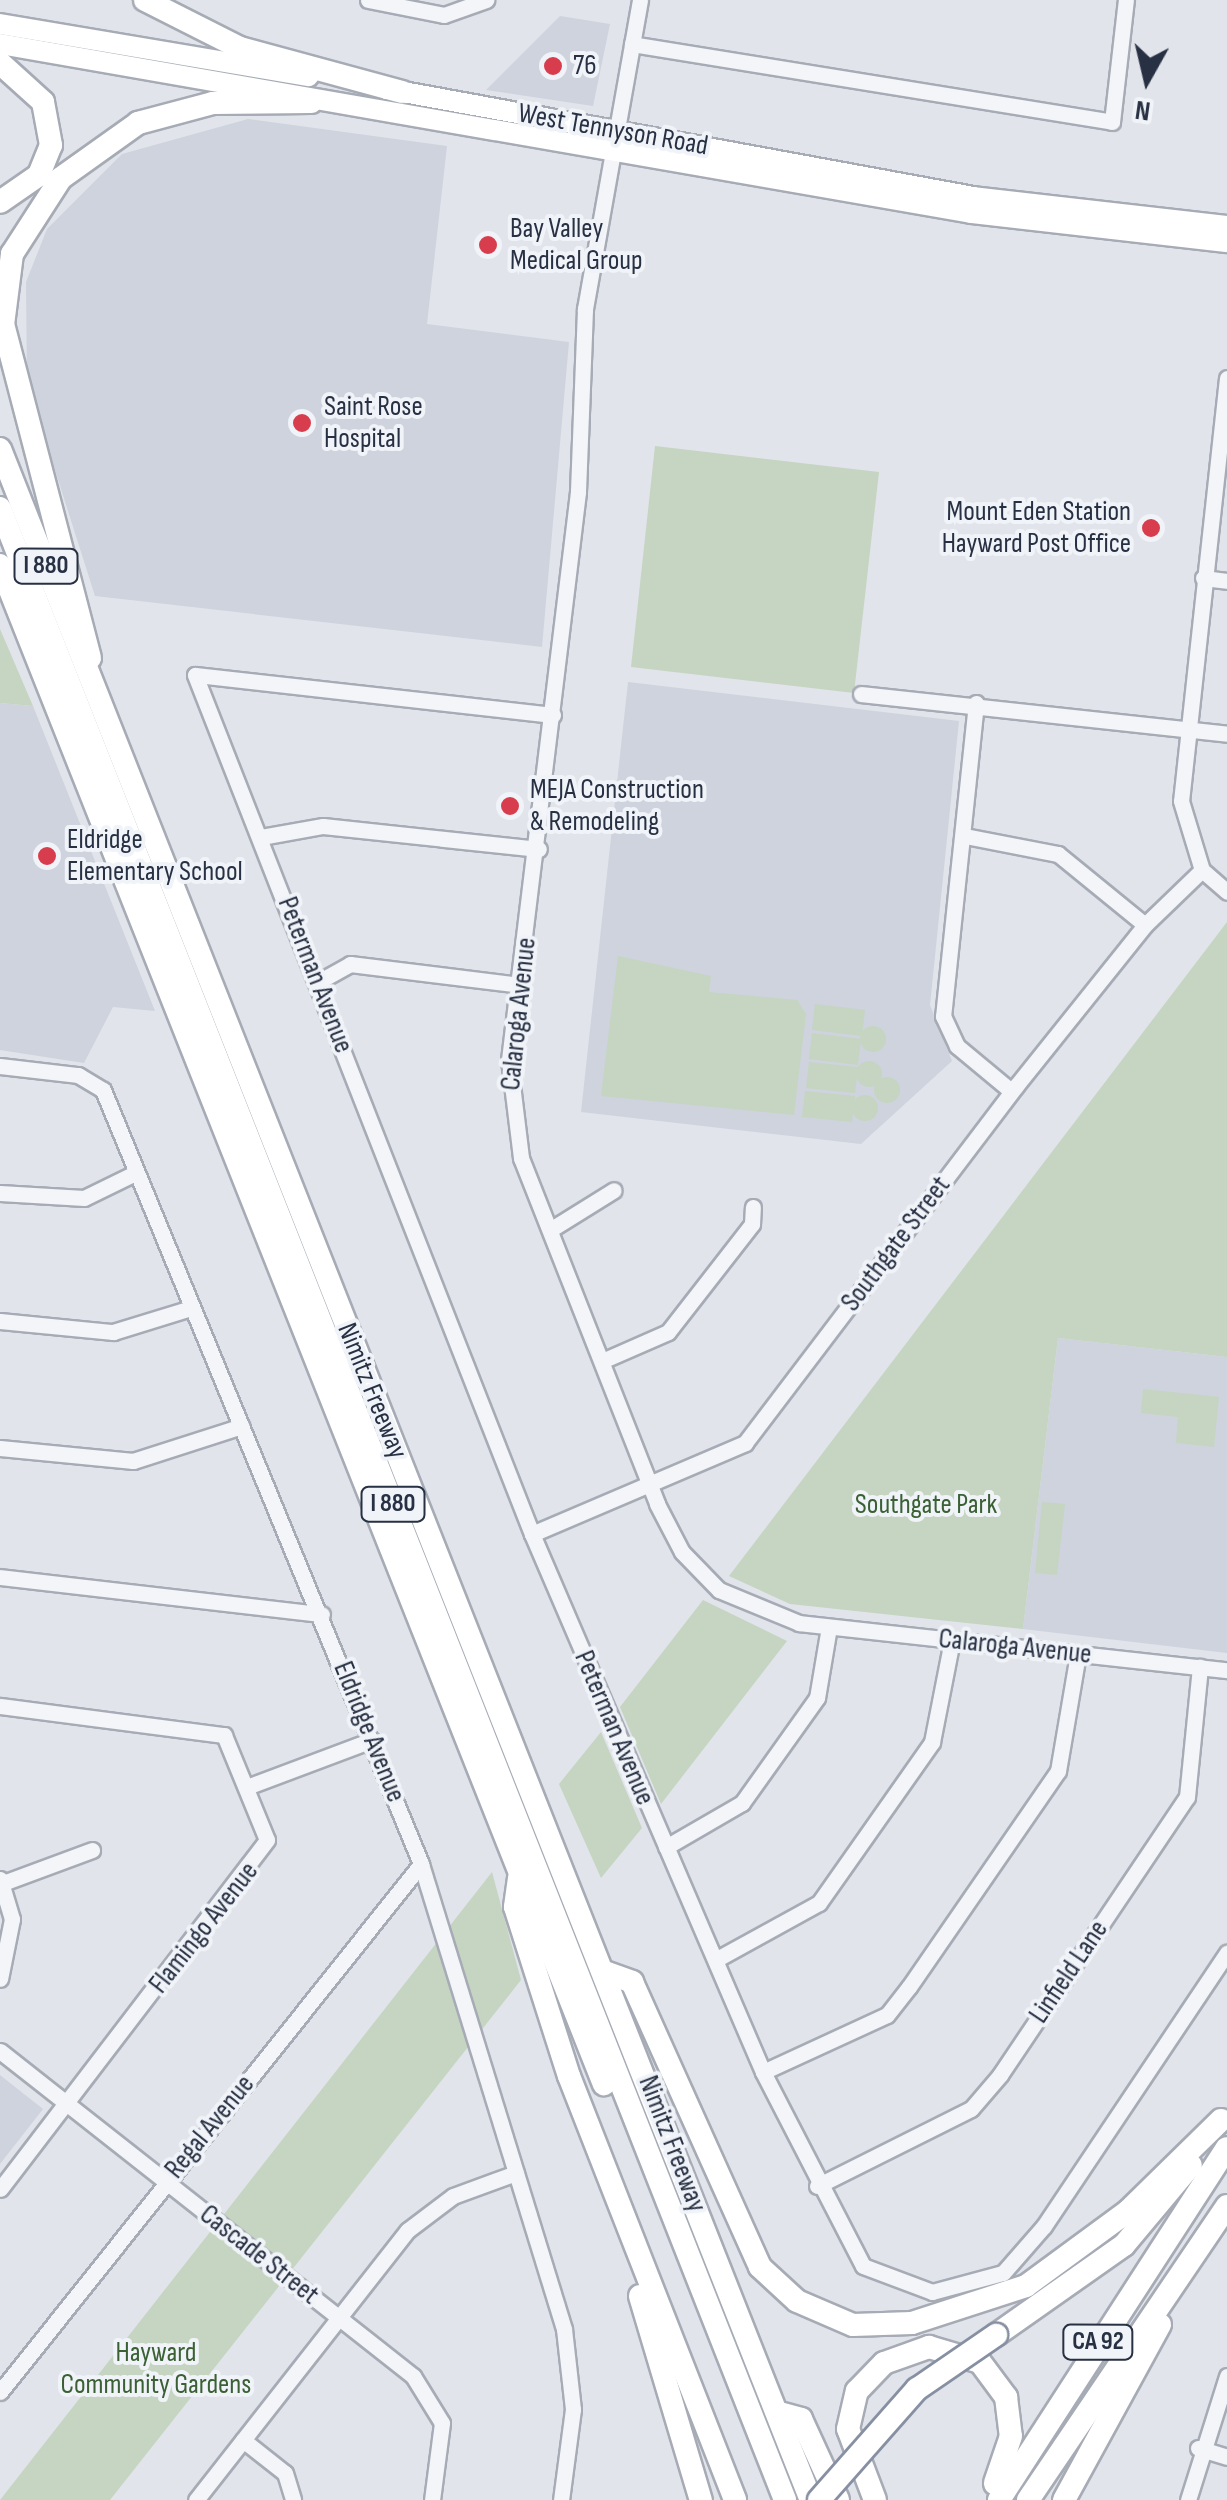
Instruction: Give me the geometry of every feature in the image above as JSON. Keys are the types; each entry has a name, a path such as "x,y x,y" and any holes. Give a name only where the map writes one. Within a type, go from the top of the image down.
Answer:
{"highway":[{"path":"145,0 240,48 402,92"},
{"path":"0,64 43,102 51,145 39,176 0,202"},
{"path":"19,400 4,324 7,276 61,178 111,137 169,110 311,102"},
{"path":"0,353 19,400 88,626 91,682"},
{"name":"Nimitz Freeway","path":"0,450 811,2500"},
{"name":"I 880","path":"0,508 785,2500"},
{"name":"Nimitz Freeway","path":"0,565 771,2500"},
{"path":"520,1876 515,1907 593,2140 701,2500"},
{"path":"605,1972 632,1982 760,2267 796,2301 853,2324 912,2322 1026,2286 1128,2211 1224,2115"},
{"path":"819,2500 917,2389 1124,2245 1224,2115"},
{"path":"593,2140 735,2500"},
{"name":"CA 92","path":"999,2500 1227,2148"},
{"name":"CA 92","path":"1028,2500 1227,2206"},
{"path":"1064,2500 1186,2268"},
{"path":"874,2500 848,2429 857,2390 884,2362 929,2346 980,2362 1006,2397 1009,2451 986,2500"},
{"path":"779,2413 801,2418 838,2500"}],"main road":[{"name":"West Tennyson Road","path":"0,24 402,92 973,197 1227,226"},
{"name":"West Tennyson Road","path":"0,44 311,102 971,213 1227,242"}],"street":[{"path":"368,0 444,15 486,0"},
{"name":"Calaroga Avenue","path":"640,0 585,309 578,492 539,849 520,984 510,1106 550,1230 652,1487 682,1552 719,1590 764,1615 829,1627 1227,1670"},
{"path":"632,44 1112,122 1126,0"},
{"path":"1227,378 1181,800 1202,870 1227,892"},
{"path":"1203,578 1227,580"},
{"name":"Peterman Avenue","path":"553,715 195,674 532,1534 718,1959 763,2072 817,2186 863,2266 899,2286 964,2288 1003,2273 1055,2210 1227,1952"},
{"path":"861,694 976,702 1227,734"},
{"path":"976,702 944,1016 957,1046 1012,1091"},
{"path":"260,837 323,826 539,849"},
{"path":"964,836 1058,854 1145,925"},
{"name":"Southgate Street","path":"532,1534 652,1487 746,1444 1012,1091 1145,925 1202,870"},
{"path":"318,982 350,964 520,984"},
{"name":"Eldridge Avenue","path":"0,1066 78,1076 103,1090 322,1614 421,1864 572,2370 561,2500"},
{"path":"0,1193 84,1198 135,1173"},
{"path":"550,1230 614,1190"},
{"path":"602,1361 668,1332 752,1224 753,1207"},
{"path":"0,1321 113,1332 192,1308"},
{"path":"0,1448 133,1460 242,1426"},
{"path":"0,1577 322,1614"},
{"path":"666,1847 742,1803 817,1698 829,1627"},
{"path":"718,1959 819,1903 932,1742 952,1640"},
{"path":"763,2072 887,2015 910,1988 1058,1771 1078,1654"},
{"name":"Linfield Lane","path":"817,2186 971,2109 1000,2074 1187,1796 1200,1667"},
{"name":"Flamingo Avenue","path":"0,1706 224,1735 267,1822 262,1856 0,2189"},
{"path":"252,1785 372,1740"},
{"path":"0,1979 12,1920 1,1881 92,1850"},
{"name":"Regal Avenue","path":"0,2392 421,1864"},
{"name":"Cascade Street","path":"0,2051 338,2318 432,2400 442,2445 432,2500"},
{"path":"196,2500 338,2318 431,2210 516,2173"},
{"path":"1188,2500 1198,2448 1227,2376"},
{"path":"243,2440 284,2473 292,2500"},
{"path":"1198,2448 1227,2457"}],"shaded area":[{"path":"560,16 610,24 593,106 486,90"},
{"name":"Saint Rose Hospital","path":"248,119 447,146 427,324 569,342 542,647 95,596 27,382 26,282 47,229 122,154"},
{"path":"628,682 959,721 930,1005 952,1061 861,1144 581,1112"},
{"name":"Eldridge Elementary School","path":"0,703 33,706 155,1011 113,1007 84,1063 0,1050"},
{"path":"1058,1338 1227,1357 1227,1653 1023,1629"},
{"path":"0,2075 43,2109 0,2164"}],"green space":[{"path":"655,446 879,472 854,693 631,667"},
{"path":"0,629 33,706 0,703"},
{"name":"Southgate Park","path":"1227,922 1227,1357 1058,1338 1023,1629 790,1604 729,1576"},
{"path":"618,956 711,976 709,992 797,1000 806,1014 794,1115 601,1096"},
{"path":"815,1004 865,1010 862,1036 812,1030"},
{"path":"873,1026 882,1030 886,1039 882,1048 873,1052 864,1048 860,1039 864,1030"},
{"path":"812,1033 861,1039 858,1065 809,1059"},
{"path":"869,1061 878,1065 882,1074 878,1083 869,1087 860,1083 856,1074 860,1065"},
{"path":"809,1062 858,1067 855,1093 806,1088"},
{"path":"887,1077 896,1081 900,1090 896,1099 887,1103 878,1099 874,1090 878,1081"},
{"path":"805,1091 855,1096 852,1122 802,1117"},
{"path":"865,1095 874,1099 878,1108 874,1117 865,1121 856,1117 852,1108 856,1099"},
{"path":"1143,1389 1219,1397 1214,1447 1176,1443 1178,1417 1141,1413"},
{"path":"1042,1502 1065,1504 1057,1575 1035,1573"},
{"path":"703,1600 787,1641 661,1804 620,1707"},
{"path":"601,1732 642,1828 601,1878 559,1784"},
{"name":"Hayward Community Gardens","path":"492,1872 521,1980 110,2500 0,2500"}],"place":[{"name":"76","path":"553,66"},
{"name":"Bay Valley Medical Group","path":"488,245"},
{"name":"Saint Rose Hospital","path":"302,423"},
{"name":"Mount Eden Station Hayward Post Office","path":"1151,528"},
{"name":"MEJA Construction & Remodeling","path":"510,806"},
{"name":"Eldridge Elementary School","path":"47,856"}]}
